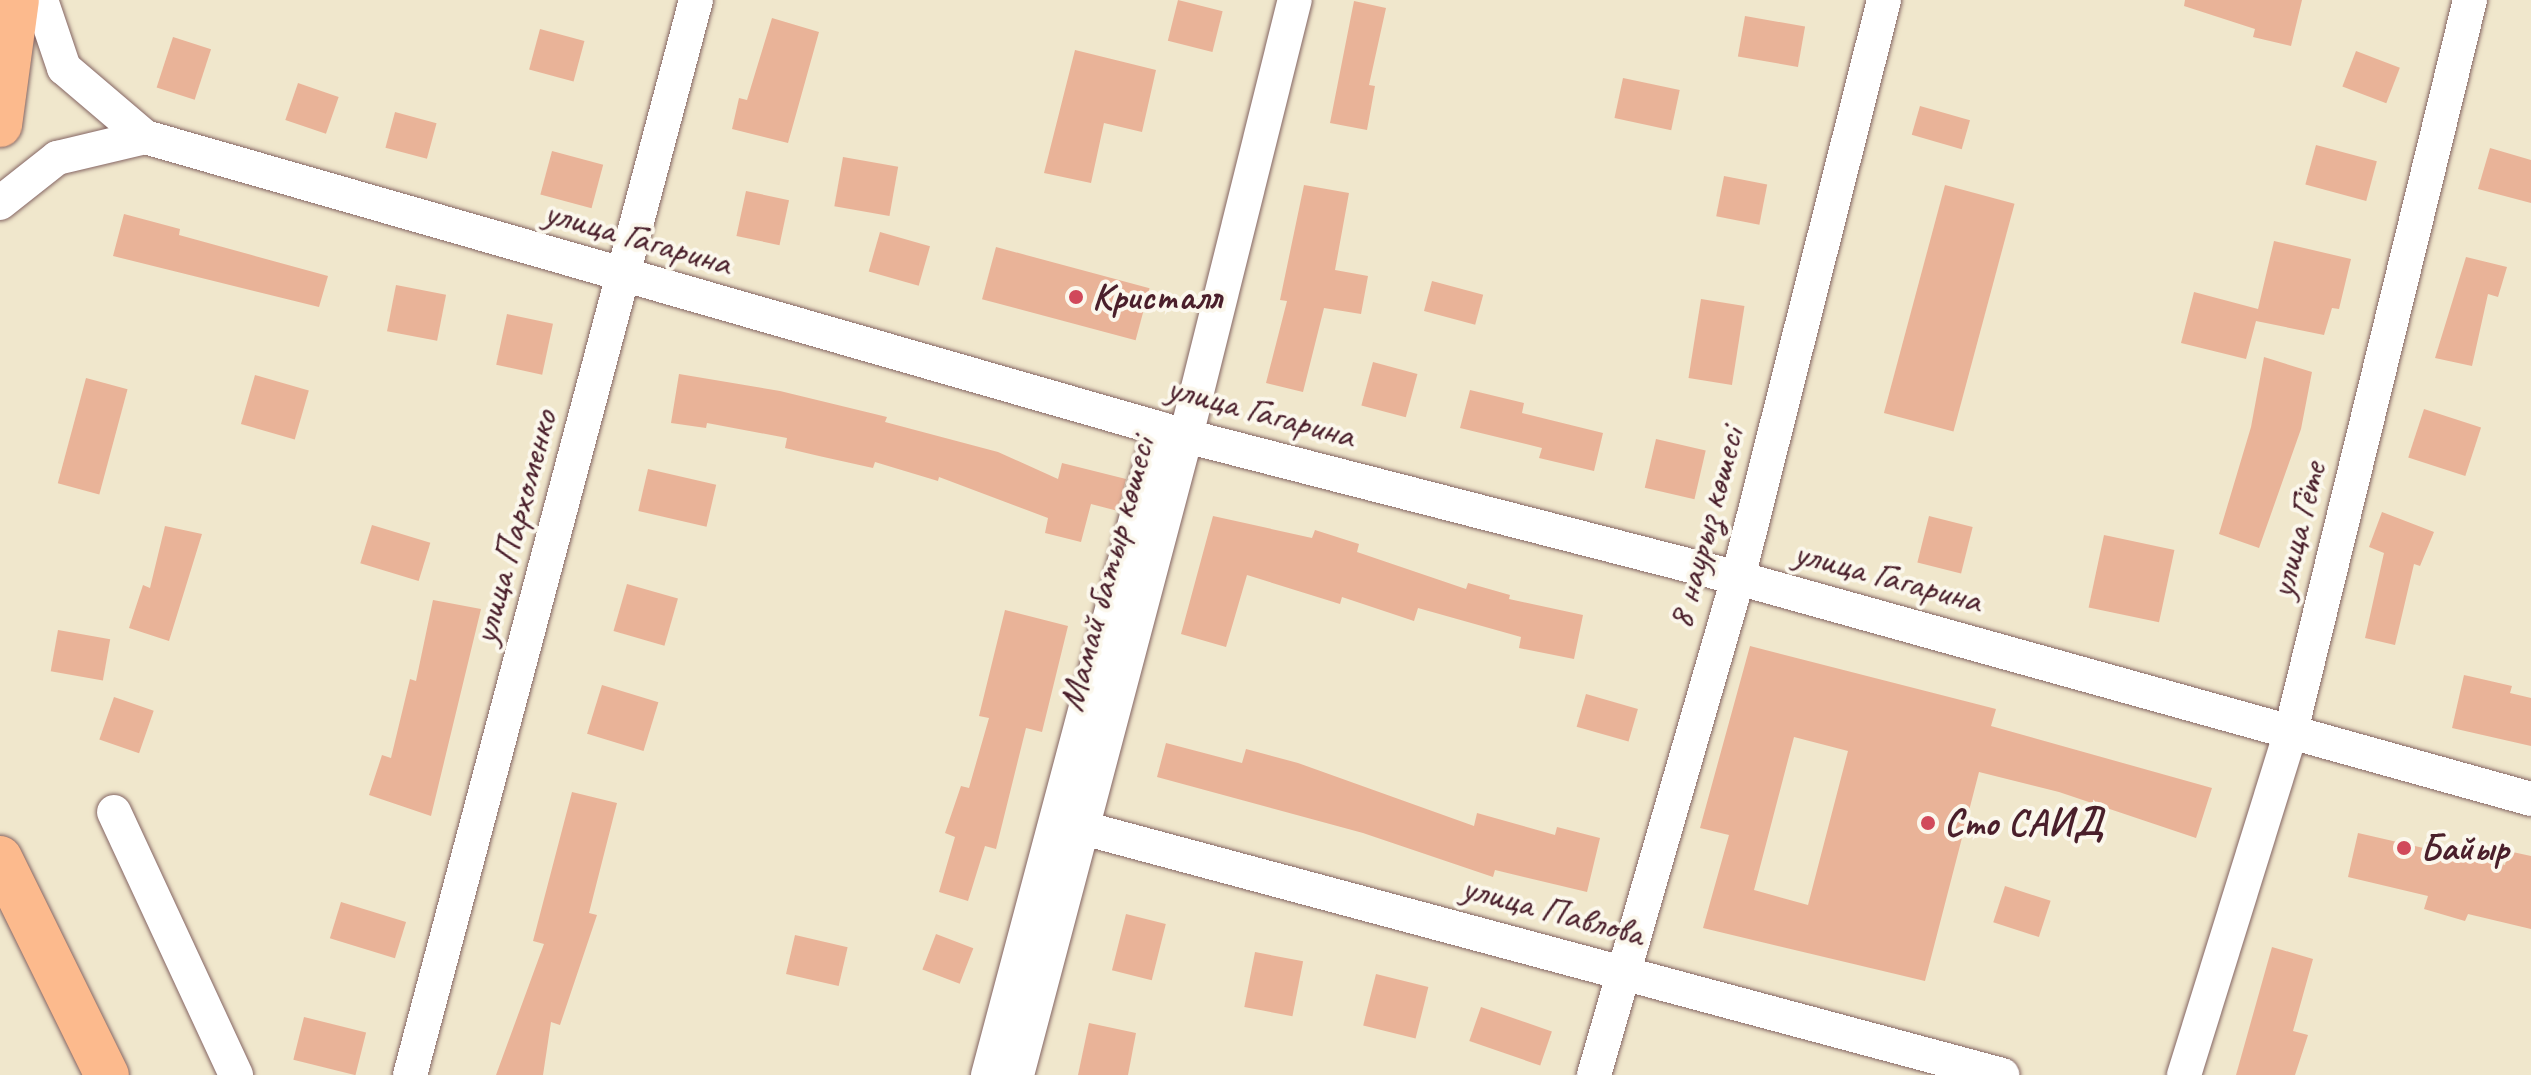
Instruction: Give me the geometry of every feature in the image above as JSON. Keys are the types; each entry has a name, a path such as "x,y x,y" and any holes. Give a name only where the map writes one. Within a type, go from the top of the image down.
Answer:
{"highway":[{"path":"0,125 17,0"},
{"path":"0,858 107,1075"}],"street":[{"name":"улица Гагарина","path":"41,0 64,68 145,137 1173,433 1738,578 2531,799"},
{"name":"улица Пархоменко","path":"410,1075 625,277 696,0"},
{"name":"Мамай батыр көшесі","path":"988,1075 1295,0"},
{"name":"8 наурыз көшесі","path":"1594,1075 1621,971 1738,578 1884,0"},
{"name":"улица Гёте","path":"2184,1075 2291,731 2470,0"},
{"path":"0,203 57,158 145,137"},
{"name":"Мамай батыр көшесі","path":"1017,1075 1083,828 1173,433"},
{"path":"114,812 236,1075"},
{"name":"улица Павлова","path":"1083,828 2002,1075"}],"building":[{"path":"1178,0 1223,11 1212,52 1168,41"},
{"path":"2185,0 2302,0 2291,46 2253,37 2255,29 2184,6"},
{"path":"1354,1 1386,8 1369,85 1375,86 1367,130 1330,123"},
{"path":"1745,16 1805,27 1798,67 1738,56"},
{"path":"772,18 819,32 788,143 732,129 739,98 747,100"},
{"path":"540,29 584,41 574,81 529,70"},
{"path":"173,37 211,49 195,100 157,87"},
{"path":"1075,50 1156,70 1142,132 1104,123 1091,183 1044,173"},
{"path":"2356,51 2400,68 2386,103 2342,86"},
{"path":"1623,78 1680,90 1671,130 1614,118"},
{"path":"298,83 339,97 326,134 285,120"},
{"path":"1920,106 1970,120 1962,149 1912,135"},
{"path":"395,112 437,123 427,159 385,148"},
{"path":"2316,145 2377,161 2366,201 2305,185"},
{"path":"2490,148 2531,160 2531,203 2478,189"},
{"path":"552,151 603,165 592,208 540,194"},
{"path":"843,157 898,167 889,216 834,206"},
{"path":"1724,176 1767,184 1759,225 1716,216"},
{"path":"1304,185 1349,193 1335,270 1368,276 1361,314 1324,308 1303,392 1266,383 1287,301 1280,300"},
{"path":"1945,185 2015,204 1953,432 1884,413"},
{"path":"746,191 789,200 779,245 736,236"},
{"path":"124,214 180,229 179,235 328,276 319,307 113,256"},
{"path":"880,232 930,246 919,286 869,271"},
{"path":"2274,241 2351,259 2339,309 2332,308 2324,335 2256,321 2246,359 2181,343 2194,292 2258,309"},
{"path":"996,247 1150,288 1136,340 982,299"},
{"path":"2466,257 2507,267 2498,297 2488,294 2472,366 2435,358"},
{"path":"1432,281 1483,295 1475,325 1424,311"},
{"path":"396,285 446,295 437,341 387,331"},
{"path":"1701,299 1744,306 1732,385 1688,378"},
{"path":"507,314 553,324 542,375 496,365"},
{"path":"2264,357 2312,372 2301,429 2259,548 2219,534 2251,427"},
{"path":"1373,362 1417,374 1406,417 1361,405"},
{"path":"679,374 780,391 887,417 885,422 998,452 1058,479 1062,463 1126,479 1118,511 1091,504 1081,542 1045,533 1048,518 939,477 938,481 875,462 873,468 785,448 787,438 707,423 706,428 671,423"},
{"path":"255,375 309,390 295,439 241,424"},
{"path":"86,378 128,389 99,494 58,483"},
{"path":"1470,390 1524,403 1522,413 1603,433 1594,471 1539,458 1542,448 1460,428"},
{"path":"2424,409 2481,428 2465,476 2408,458"},
{"path":"1656,439 1706,450 1694,499 1645,488"},
{"path":"648,469 716,485 707,527 638,511"},
{"path":"2382,512 2434,532 2420,566 2414,564 2395,645 2365,638 2384,553 2369,547"},
{"path":"1213,516 1312,538 1315,530 1359,544 1357,552 1466,589 1468,583 1510,595 1509,599 1583,615 1574,659 1519,648 1521,637 1418,608 1414,621 1342,597 1340,604 1247,575 1226,647 1181,634"},
{"path":"1929,516 1973,527 1961,573 1917,563"},
{"path":"372,525 430,543 419,581 360,563"},
{"path":"165,526 202,534 169,641 129,628 143,585 150,588"},
{"path":"2104,535 2174,550 2159,622 2089,607"},
{"path":"627,584 678,599 664,646 613,631"},
{"path":"433,600 481,609 431,816 369,795 382,755 391,758 410,679 416,681"},
{"path":"1005,610 1068,626 1042,732 1026,728 996,849 985,846 968,901 939,892 955,837 945,833 961,786 969,788 989,718 979,716"},
{"path":"58,630 110,639 103,681 51,671"},
{"path":"1750,646 1996,709 1991,726 2212,788 2196,838 2059,792 1979,772 1925,981 1703,928 1729,835 1700,828","holes":["1794,737 1848,751 1808,905 1754,890"]},
{"path":"2464,675 2512,686 2510,693 2531,698 2531,746 2452,728"},
{"path":"602,685 658,702 644,751 587,734"},
{"path":"1586,694 1638,709 1629,742 1577,727"},
{"path":"114,697 154,711 139,753 99,740"},
{"path":"1166,743 1242,763 1246,749 1298,763 1474,826 1477,813 1555,835 1557,827 1600,838 1587,892 1495,870 1493,877 1363,833 1157,777"},
{"path":"572,792 617,803 589,913 597,915 560,1025 551,1022 543,1075 496,1075 544,944 533,941"},
{"path":"2358,833 2441,852 2443,846 2505,865 2508,851 2531,856 2531,929 2468,914 2465,921 2424,909 2428,896 2348,877"},
{"path":"2005,886 2051,901 2039,937 1993,922"},
{"path":"341,902 406,922 395,958 330,938"},
{"path":"1126,914 1166,924 1152,980 1112,970"},
{"path":"936,934 973,948 960,984 922,969"},
{"path":"795,935 848,947 839,986 786,974"},
{"path":"2272,947 2313,959 2293,1031 2308,1035 2295,1075 2236,1075"},
{"path":"1255,952 1303,961 1292,1016 1244,1007"},
{"path":"1376,974 1428,987 1416,1038 1363,1025"},
{"path":"1481,1007 1552,1031 1540,1065 1469,1041"},
{"path":"304,1017 366,1032 355,1075 293,1060"},
{"path":"1089,1023 1136,1033 1128,1075 1078,1075"}],"place":[{"name":"Кристалл","path":"1076,297"},
{"name":"Сто САИД","path":"1928,823"},
{"name":"Байыр","path":"2404,848"}]}
